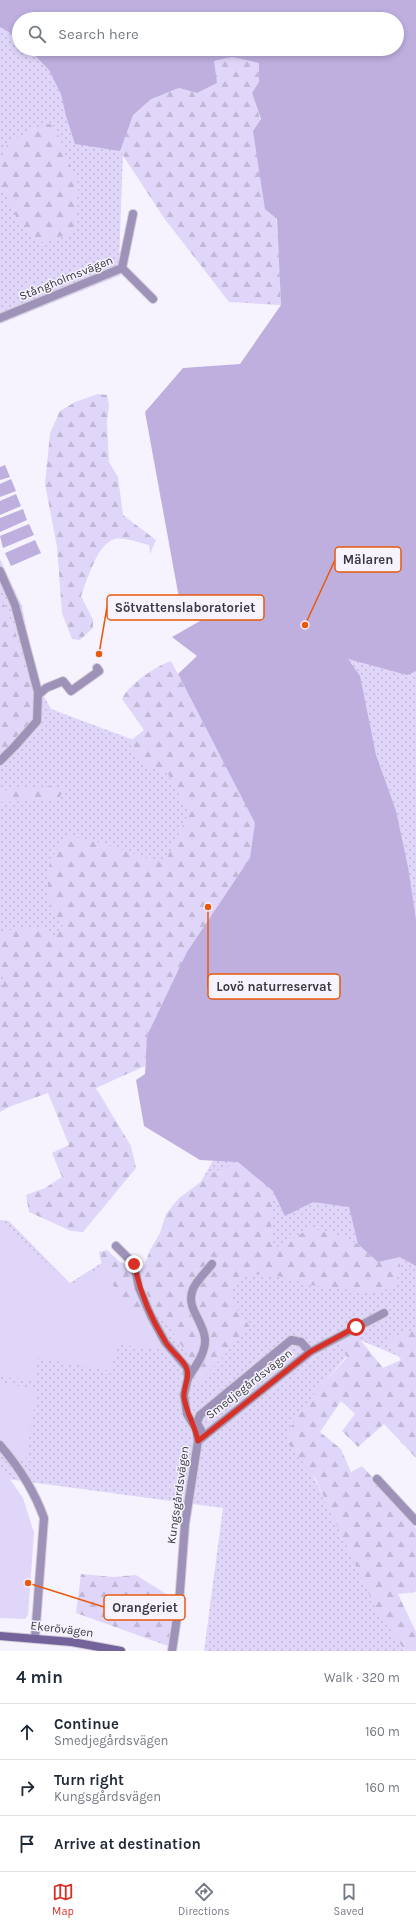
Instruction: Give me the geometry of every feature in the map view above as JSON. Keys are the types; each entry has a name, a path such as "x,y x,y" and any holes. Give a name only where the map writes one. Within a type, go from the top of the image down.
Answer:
{"main road":[{"name":"Ekerövägen","path":"0,1636 35,1638 106,1647 121,1651"}],"street":[{"path":"122,268 133,214"},
{"name":"Stångholmsvägen","path":"0,318 122,268 154,299"},
{"path":"0,571 15,605 28,650 38,695 37,721 0,761"},
{"path":"38,695 46,688 63,681 71,691 99,671 97,668"},
{"path":"116,1246 134,1264 140,1288 151,1316 165,1342 187,1368 188,1378"},
{"path":"188,1378 199,1361 205,1339 200,1323 191,1305 193,1290 212,1264"},
{"name":"Smedjegårdsvägen","path":"310,1352 301,1342 291,1340 200,1415 197,1423 201,1438 274,1382 310,1352 384,1313"},
{"name":"Kungsgårdsvägen","path":"172,1651 179,1604 185,1524 201,1438 187,1414 184,1395 188,1378"},
{"path":"0,1445 28,1482 38,1500 44,1518 35,1638"},
{"path":"377,1480 416,1521"}],"green space":[{"path":"0,0 406,0 416,25 416,1355 405,1359 360,1340 319,1389 299,1424 307,1464 362,1573 404,1651 204,1651 223,1508 0,1478 0,1220 9,1221 70,1283 103,1262 145,1278 225,1140 166,1054 0,1092 0,559 22,606 33,664 44,697 51,709 155,748 214,761 259,375 394,56 404,56 404,12 12,12 12,56 191,56 123,150 119,265 121,275 0,324"},
{"path":"232,57 260,63 259,83 252,93 260,118 271,171 277,225 281,305 229,302 164,218 120,151 133,115 151,99 179,88 197,93 214,61"},
{"path":"43,124 50,124 56,128 63,151 70,164 78,188 75,230 70,234 55,238 48,242 40,242 33,239 21,227 0,182 0,163 8,143"},
{"path":"98,394 107,395 109,405 107,422 109,462 118,477 123,515 156,540 150,554 149,545 132,540 115,539 103,547 94,563 81,596 93,620 93,628 80,640 72,639 62,613 57,547 45,484 50,433 60,411 75,402"},
{"path":"0,596 14,628 34,697 32,723 0,755"},
{"path":"171,661 255,822 250,858 187,952 147,1035 145,1066 96,1088 131,1146 136,1168 83,1232 71,1231 29,1212 26,1195 45,1188 62,1177 52,1153 69,1145 48,1093 9,1107 0,1112 0,1008 2,1007 0,995 4,980 0,968 0,937 10,930 44,928 55,938 63,925 55,914 47,896 50,859 70,836 102,843 164,864 189,813 168,774 141,764 129,742 144,730 122,699 130,687 144,676"},
{"path":"53,786 64,790 58,800 0,802 0,791"},
{"path":"238,1162 273,1191 271,1230 275,1249 309,1229 328,1231 358,1244 378,1262 400,1257 400,1267 395,1286 377,1293 316,1286 278,1276 258,1274 239,1278 231,1286 232,1303 244,1317 250,1328 198,1383 189,1358 163,1316 124,1305 102,1266 99,1252 107,1250 120,1262 143,1269 150,1250 160,1233 166,1214 178,1199 214,1172"},
{"path":"0,1221 71,1285 102,1266 124,1305 144,1311 164,1350 116,1344 112,1371 38,1358 35,1380 3,1377 0,1374"},
{"path":"416,1329 416,1458 384,1424 358,1447 342,1431 355,1414 341,1401 320,1432 341,1449 351,1472 362,1466 413,1521 416,1529 416,1592 398,1594 416,1632 416,1651 405,1651 375,1607 315,1478 286,1441 290,1430 303,1408 347,1357 338,1340 354,1332 383,1368 401,1360 386,1339"},
{"path":"0,1383 37,1389 26,1459 16,1460 0,1439"},
{"path":"0,1465 23,1498 34,1533 28,1615 25,1619 0,1618"},
{"path":"81,1574 113,1577 136,1575 174,1599 168,1646 76,1613"}],"shaded area":[{"path":"0,0 416,0 416,671 407,675 348,659 360,676 376,755 396,811 408,867 416,920 416,1266 400,1257 378,1262 358,1244 349,1207 313,1202 285,1216 273,1191 238,1162 200,1160 144,1126 136,1080 145,1074 147,1036 187,952 250,858 255,823 178,674 197,656 172,637 214,613 204,597 181,609 145,412 183,368 240,364 281,305 277,219 265,209 253,131 261,119 252,93 259,82 259,63 232,57 214,61 217,83 197,93 179,88 151,99 133,115 120,151 75,144 61,94 49,70 36,56 404,56 404,12 12,12 12,35 0,27"},
{"path":"5,465 10,477 0,480 0,467"},
{"path":"11,479 16,491 0,497 0,484"},
{"path":"16,494 21,506 0,515 0,501"},
{"path":"23,509 27,520 0,532 0,518"},
{"path":"29,524 34,535 3,548 0,536"},
{"path":"35,540 41,553 11,566 5,553"}],"place":[{"name":"Mälaren","path":"305,625"},
{"name":"Sötvattenslaboratoriet","path":"99,654"},
{"name":"Lovö naturreservat","path":"208,907"},
{"name":"Orangeriet","path":"28,1583"}],"route":[{"path":"134,1264 140,1288 151,1316 165,1342 187,1368 188,1378 184,1395 187,1414 196,1429 198,1441 310,1352 356,1327"}]}
